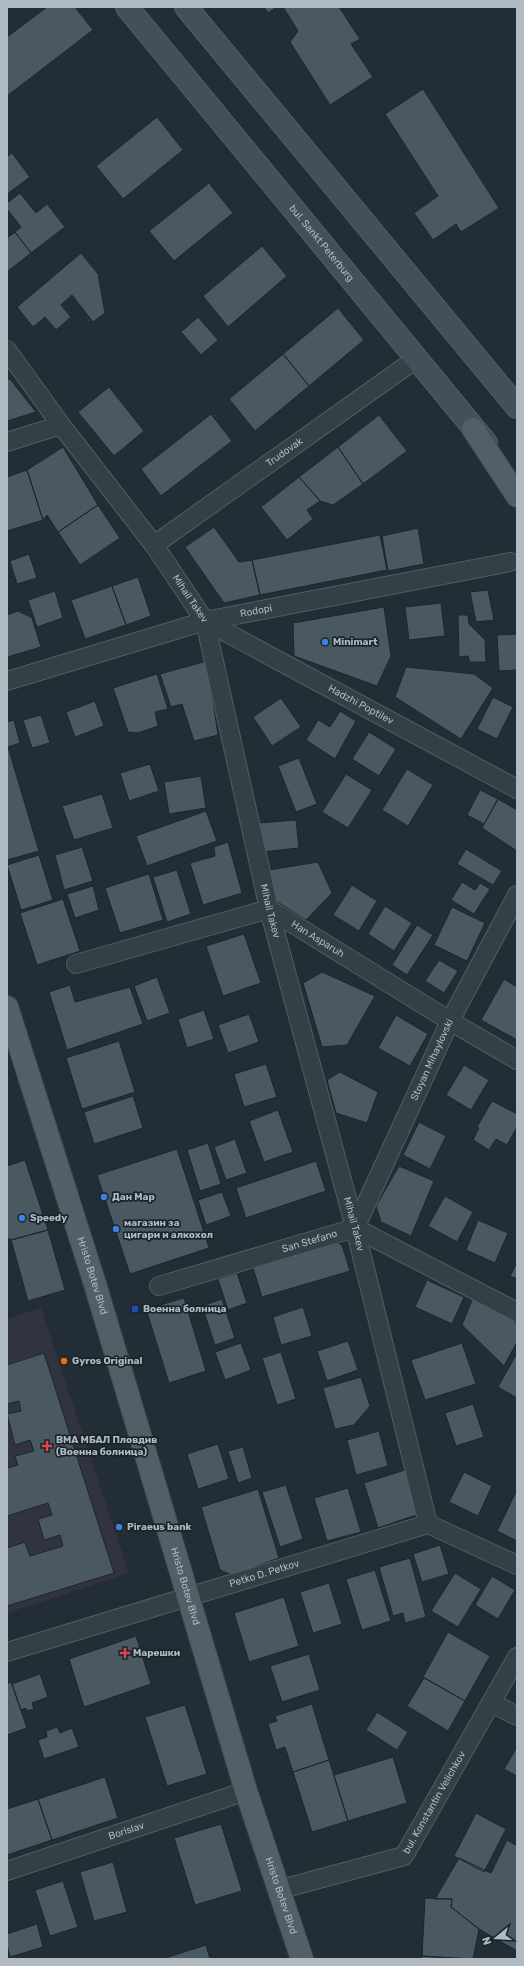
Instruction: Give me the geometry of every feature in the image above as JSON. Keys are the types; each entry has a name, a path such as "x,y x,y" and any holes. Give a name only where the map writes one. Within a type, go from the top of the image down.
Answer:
{"main road":[{"name":"bul. Sankt Peterburg","path":"126,7 473,429 517,479"},
{"path":"186,7 517,407"},
{"path":"473,429 517,496"},
{"name":"Hristo Botev Blvd","path":"7,1007 95,1284 246,1791 302,1959"}],"street":[{"name":"Mihail Takev","path":"7,350 61,425 154,545 205,621 269,909 355,1228 428,1524"},
{"name":"Trudovak","path":"154,545 416,359"},
{"path":"7,442 61,425"},
{"name":"Rodopi","path":"7,681 205,621 510,562"},
{"name":"Hadzhi Poptilev","path":"205,621 517,790"},
{"name":"Stoyan Mihaylovski","path":"355,1228 450,1021 517,895"},
{"path":"76,964 269,909"},
{"name":"Han Asparuh","path":"269,909 450,1021 517,1060"},
{"path":"355,1228 517,1312"},
{"name":"San Stefano","path":"159,1286 355,1228"},
{"path":"428,1524 517,1565"},
{"name":"Petko D. Petkov","path":"7,1652 428,1524"},
{"name":"bul. Konstantin Velichkov","path":"278,1890 404,1856 517,1657"},
{"path":"492,1703 517,1716"},
{"name":"Borislav","path":"7,1871 246,1791"}],"shaded area":[{"name":"ВМА МБАЛ Пловдив (Военна болница)","path":"41,1308 129,1573 7,1613 7,1319"}],"building":[{"path":"47,7 75,7 93,30 7,96 7,37"},
{"path":"264,7 277,7 268,13"},
{"path":"283,7 339,7 360,39 351,44 373,77 330,105 290,42 298,31"},
{"path":"423,89 499,208 461,232 456,224 433,240 414,213 438,196 385,114"},
{"path":"157,117 183,150 123,199 96,166"},
{"path":"12,153 30,177 7,194 7,157"},
{"path":"209,183 233,213 174,261 149,231"},
{"path":"20,193 36,213 47,204 65,227 31,253 15,232 21,227 7,209 7,203"},
{"path":"15,232 31,253 7,272 7,238"},
{"path":"262,246 287,276 228,327 203,296"},
{"path":"81,253 98,274 105,313 93,322 72,295 61,305 71,317 56,330 45,317 33,327 17,307"},
{"path":"338,308 364,340 309,386 283,354"},
{"path":"198,317 218,340 201,355 181,332"},
{"path":"283,354 309,386 255,431 229,399"},
{"path":"7,379 10,379 36,412 7,421"},
{"path":"109,387 144,431 114,456 78,412"},
{"path":"211,414 232,441 161,496 141,469"},
{"path":"379,415 407,451 363,484 338,447"},
{"path":"63,447 98,505 58,532 47,515 43,520 27,470"},
{"path":"338,447 363,484 333,505 320,501 299,477"},
{"path":"27,470 43,520 7,531 7,477"},
{"path":"299,477 320,501 307,510 313,519 287,540 261,507"},
{"path":"98,505 120,538 80,565 58,532"},
{"path":"214,527 239,562 252,560 260,595 224,603 185,547"},
{"path":"418,528 424,564 388,571 382,536"},
{"path":"380,535 387,570 260,595 252,560"},
{"path":"29,554 37,578 17,584 10,561"},
{"path":"138,577 151,616 126,625 112,586"},
{"path":"112,586 126,625 85,639 71,600"},
{"path":"488,590 494,620 476,622 470,592"},
{"path":"55,591 63,618 37,627 28,600"},
{"path":"441,603 445,636 409,640 405,607"},
{"path":"384,607 391,656 377,686 294,656 293,623"},
{"path":"18,611 32,618 41,647 7,657 7,615"},
{"path":"458,615 468,615 469,624 485,640 486,662 470,662 468,656 459,657"},
{"path":"517,634 517,670 499,671 497,635"},
{"path":"207,661 218,735 194,741 182,704 171,707 160,674"},
{"path":"406,667 474,674 493,688 461,739 395,697"},
{"path":"157,674 168,709 155,712 158,726 138,733 128,732 113,688"},
{"path":"493,697 513,707 497,739 477,729"},
{"path":"281,698 301,727 272,746 253,717"},
{"path":"95,701 104,726 75,737 66,712"},
{"path":"340,711 356,721 335,759 306,740 318,720 330,727"},
{"path":"41,715 50,743 32,748 23,720"},
{"path":"14,720 20,743 8,747 39,851 7,860 7,722"},
{"path":"369,732 396,749 379,776 352,759"},
{"path":"299,758 317,804 296,812 278,766"},
{"path":"150,764 159,791 129,801 120,773"},
{"path":"407,769 433,785 408,826 382,810"},
{"path":"346,774 372,790 348,828 322,812"},
{"path":"201,776 206,808 169,814 164,782"},
{"path":"480,790 498,799 484,824 467,815"},
{"path":"102,794 113,828 74,840 62,806"},
{"path":"498,799 517,810 517,851 482,828"},
{"path":"206,811 217,841 147,866 136,836"},
{"path":"296,820 299,848 262,852 259,823"},
{"path":"228,842 242,893 203,905 190,863 215,856 214,847"},
{"path":"82,847 93,881 64,890 55,855"},
{"path":"466,849 502,871 493,885 457,864"},
{"path":"39,855 53,900 21,910 7,865"},
{"path":"318,862 332,893 306,920 276,901 269,870"},
{"path":"177,870 191,914 167,922 153,877"},
{"path":"149,874 163,920 120,933 105,888"},
{"path":"462,882 475,890 480,883 490,889 474,914 451,900"},
{"path":"352,885 377,901 359,931 333,915"},
{"path":"93,886 99,910 75,918 67,894"},
{"path":"63,899 80,951 37,965 20,913"},
{"path":"385,906 412,923 394,951 368,934"},
{"path":"452,907 485,923 467,961 434,945"},
{"path":"417,925 433,935 407,975 392,965"},
{"path":"244,934 261,983 223,996 206,946"},
{"path":"439,960 458,971 444,993 425,981"},
{"path":"322,972 375,996 347,1045 322,1047 303,983"},
{"path":"157,977 170,1013 147,1021 134,986"},
{"path":"504,979 517,987 517,1040 481,1020"},
{"path":"70,985 75,1002 130,987 143,1024 67,1050 49,992"},
{"path":"204,1010 214,1039 187,1048 178,1019"},
{"path":"249,1014 259,1042 228,1053 218,1025"},
{"path":"396,1015 428,1034 410,1066 378,1048"},
{"path":"119,1041 135,1092 82,1109 66,1058"},
{"path":"266,1064 277,1097 244,1107 234,1074"},
{"path":"464,1065 489,1080 471,1110 446,1095"},
{"path":"340,1072 378,1092 367,1123 336,1113 327,1080"},
{"path":"133,1096 143,1128 94,1144 84,1112"},
{"path":"492,1101 517,1114 517,1127 507,1145 496,1139 489,1150 473,1140 479,1128 477,1127"},
{"path":"278,1110 293,1152 264,1162 249,1121"},
{"path":"419,1122 446,1136 430,1169 403,1155"},
{"path":"235,1139 247,1173 226,1180 214,1147"},
{"path":"208,1143 221,1184 200,1191 187,1150"},
{"path":"177,1149 209,1248 130,1274 97,1175"},
{"path":"25,1160 48,1230 11,1240 7,1238 7,1166"},
{"path":"316,1161 326,1191 246,1218 236,1188"},
{"path":"399,1166 434,1181 411,1236 381,1222 376,1206"},
{"path":"222,1192 231,1216 206,1225 198,1200"},
{"path":"445,1196 473,1212 457,1242 428,1226"},
{"path":"478,1220 508,1233 495,1263 466,1250"},
{"path":"48,1230 65,1290 28,1301 11,1240"},
{"path":"334,1241 342,1245 350,1271 262,1297 253,1268"},
{"path":"517,1263 517,1279 510,1276"},
{"path":"237,1273 247,1303 228,1310 218,1279"},
{"path":"427,1280 464,1297 452,1324 415,1307"},
{"path":"184,1298 206,1371 169,1383 146,1309"},
{"path":"473,1298 517,1323 517,1342 504,1366 462,1325"},
{"path":"222,1299 235,1338 215,1345 202,1306"},
{"path":"303,1307 312,1336 281,1345 273,1317"},
{"path":"348,1341 358,1370 327,1381 317,1351"},
{"path":"241,1343 251,1370 225,1380 215,1352"},
{"path":"462,1343 476,1384 425,1400 411,1360"},
{"path":"281,1352 296,1399 277,1405 262,1358"},
{"name":"ВМА МБАЛ Пловдив (Военна болница)","path":"44,1353 114,1573 7,1606 7,1548 25,1542 30,1556 63,1546 60,1535 44,1540 38,1519 52,1515 48,1503 7,1516 7,1468 18,1465 15,1456 34,1451 30,1440 15,1445 7,1414 21,1411 19,1401 7,1404 7,1365"},
{"path":"517,1353 517,1398 498,1387"},
{"path":"361,1377 370,1406 354,1425 335,1429 323,1388"},
{"path":"473,1404 484,1437 456,1446 445,1413"},
{"path":"379,1431 388,1466 356,1475 347,1440"},
{"path":"218,1444 229,1479 198,1489 187,1454"},
{"path":"243,1447 252,1478 238,1483 228,1451"},
{"path":"408,1469 422,1513 378,1528 364,1483"},
{"path":"464,1472 492,1486 478,1516 449,1502"},
{"path":"286,1485 303,1539 280,1547 262,1492"},
{"path":"348,1488 361,1532 327,1541 314,1498"},
{"path":"258,1489 279,1558 232,1575 220,1570 201,1507"},
{"path":"517,1490 517,1541 497,1531"},
{"path":"440,1545 449,1574 422,1582 413,1554"},
{"path":"410,1558 426,1617 405,1623 403,1613 393,1616 379,1567"},
{"path":"375,1570 391,1621 362,1630 346,1579"},
{"path":"455,1573 481,1589 458,1627 431,1611"},
{"path":"492,1576 515,1590 498,1619 475,1605"},
{"path":"329,1583 342,1624 313,1633 300,1592"},
{"path":"284,1597 299,1646 249,1662 234,1613"},
{"path":"448,1632 490,1656 465,1701 423,1677"},
{"path":"136,1636 151,1684 84,1707 69,1659"},
{"path":"309,1654 320,1690 282,1702 270,1666"},
{"path":"40,1674 48,1697 32,1703 34,1709 27,1711 26,1708 21,1710 12,1684"},
{"path":"424,1678 465,1701 448,1731 407,1706"},
{"path":"11,1682 27,1728 7,1735 7,1684"},
{"path":"312,1704 329,1760 293,1772 285,1747 276,1750 268,1724 277,1721 275,1716"},
{"path":"185,1705 207,1774 167,1786 145,1717"},
{"path":"377,1712 408,1732 397,1750 366,1730"},
{"path":"57,1727 60,1733 72,1728 79,1747 44,1759 38,1740 47,1737 46,1731"},
{"path":"517,1747 517,1776 504,1769"},
{"path":"393,1757 407,1803 348,1821 334,1775"},
{"path":"329,1760 348,1821 312,1832 293,1772"},
{"path":"105,1777 118,1818 52,1840 38,1799"},
{"path":"38,1799 52,1840 7,1855 7,1809"},
{"path":"476,1813 506,1829 484,1872 454,1856"},
{"path":"221,1824 242,1891 195,1905 174,1838"},
{"path":"507,1840 517,1846 517,1951 479,1929 451,1907 452,1899 435,1899 459,1858 491,1873"},
{"path":"113,1862 127,1912 94,1921 80,1872"},
{"path":"63,1881 78,1927 50,1936 35,1890"},
{"path":"425,1898 452,1899 451,1907 479,1929 473,1959 422,1956"},
{"path":"37,1924 43,1947 10,1957 7,1945 7,1934"},
{"path":"206,1945 210,1959 162,1959"},
{"path":"422,1956 462,1959 421,1959"}],"place":[{"name":"Minimart","path":"325,642"},
{"name":"Дан Мар","path":"104,1197"},
{"name":"Speedy","path":"22,1218"},
{"name":"магазин за цигари и алкохол","path":"116,1229"},
{"name":"Военна болница","path":"135,1309"},
{"name":"Gyros Original","path":"64,1361"},
{"name":"ВМА МБАЛ Пловдив (Военна болница)","path":"47,1446"},
{"name":"Piraeus bank","path":"119,1527"},
{"name":"Марешки","path":"125,1653"}]}
